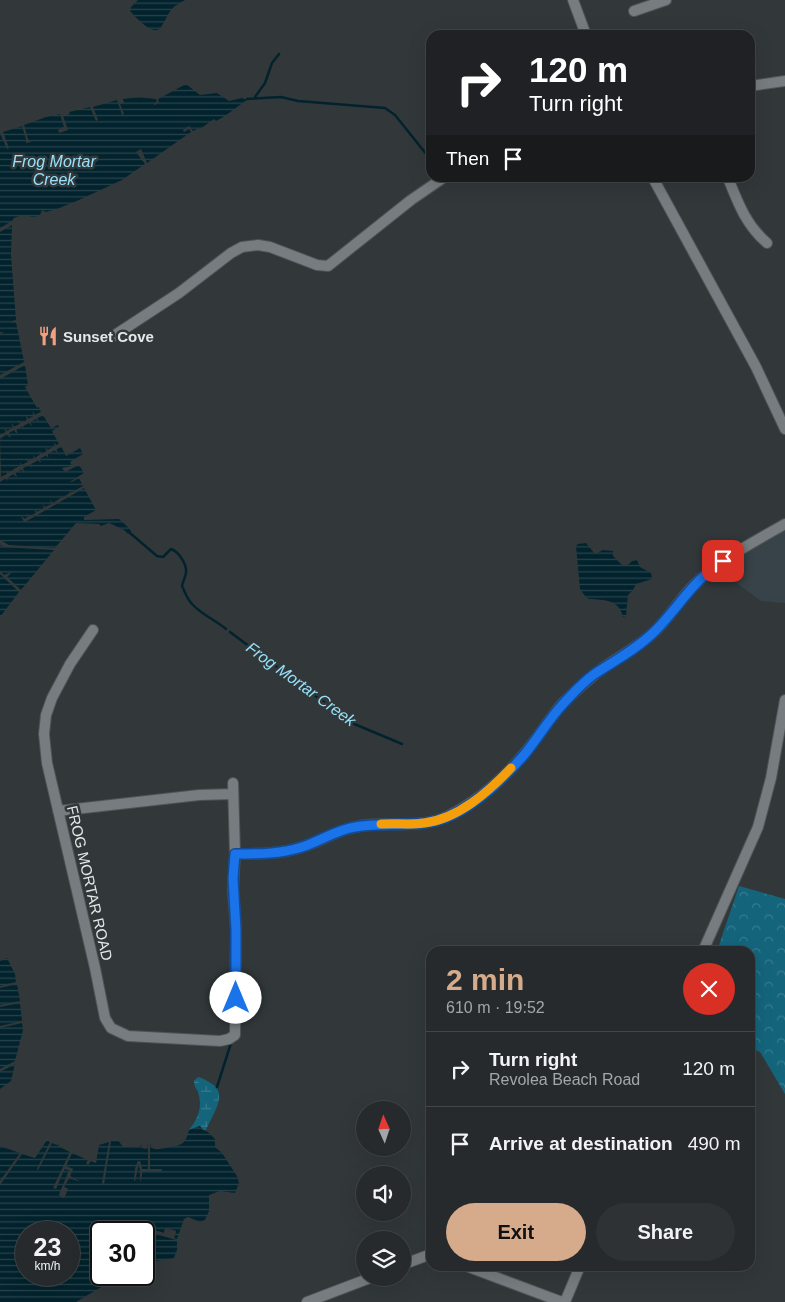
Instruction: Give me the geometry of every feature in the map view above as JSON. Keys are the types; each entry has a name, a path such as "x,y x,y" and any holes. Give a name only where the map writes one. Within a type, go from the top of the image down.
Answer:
{"street":[{"path":"573,0 584,30"},
{"path":"634,11 666,0"},
{"path":"755,85 785,82"},
{"path":"112,337 179,294 231,253 248,245 270,247 317,265 328,266 411,200 438,182"},
{"path":"655,182 756,366 785,429"},
{"path":"730,182 739,207 750,226 767,243"},
{"path":"233,783 235,854 301,848 339,831 371,824 424,823 438,820 457,811 493,786 524,755 562,705 574,693 594,675 654,632 694,585 711,570 785,524"},
{"name":"FROG MORTAR ROAD","path":"93,630 60,682 46,715 45,752 105,1018 111,1028 121,1034 134,1037 220,1040 233,1037 236,1032 236,930 233,878 235,854"},
{"path":"705,946 758,827 771,778 785,700"},
{"path":"58,811 106,804 232,794"},
{"path":"411,1262 426,1256"},
{"path":"480,1271 564,1302 578,1271"},
{"path":"307,1302 356,1283"}],"shaded area":[{"path":"785,529 785,603 761,601 719,570"}],"green space":[{"path":"739,886 785,899 785,1094 760,1052 755,1050 755,946 719,946"},
{"path":"198,1077 217,1088 219,1100 206,1130 203,1130 200,1126 189,1130 195,1122 200,1108 198,1092 194,1083"}],"water":[{"path":"138,0 185,0 173,8 159,29 152,30 130,11 131,7"},
{"name":"Frog Mortar Creek","path":"186,84 200,95 217,93 229,101 242,98 247,100 220,119 216,121 214,119 200,129 193,131 189,126 183,130 184,132 189,129 191,132 147,163 141,149 136,152 145,164 122,180 57,209 46,212 42,210 40,215 34,217 22,215 14,218 0,228 0,133 7,149 9,148 3,132 22,126 26,143 31,142 28,139 24,125 60,114 64,127 58,130 59,133 68,130 63,116 70,114 69,112 90,107 96,121 98,120 93,107 117,100 122,115 124,114 120,104 124,103 123,99 139,97 156,99 157,102 154,105 159,103 158,99"},
{"name":"Frog Mortar Creek","path":"12,225 11,255 16,320 12,321 13,323 16,322 24,362 0,375 0,334 4,332 0,332 0,232"},
{"path":"25,365 28,385 25,387 41,412 35,415 32,412 34,416 28,419 26,415 27,420 21,423 18,420 20,424 14,427 12,423 13,428 7,431 4,428 6,432 0,435 0,379"},
{"path":"43,415 51,428 58,425 59,427 52,431 59,444 56,446 53,443 55,446 48,450 45,448 47,451 42,454 39,451 41,454 35,458 33,455 34,458 29,461 26,459 28,462 22,465 20,462 21,465 8,473 6,470 8,474 1,477 0,438 3,441 1,438 7,434 10,438 8,433 14,430 17,434 16,430 22,426 24,430 23,426 29,422 32,426 30,422 36,418 39,422 37,418"},
{"path":"61,446 66,456 80,448 83,454 70,462 72,466 62,468 65,472 79,465 84,473 70,482 79,478 83,486 71,493 69,490 70,493 62,498 59,495 61,498 53,503 50,500 52,504 45,508 42,504 44,508 37,512 34,509 36,513 24,519 22,516 25,522 84,488 96,510 84,517 84,520 119,519 131,532 128,534 109,523 101,526 99,524 76,523 55,548 9,545 0,540 0,482 13,474 17,476 15,473 22,469 24,473 23,468 30,464 32,467 31,464 38,460 41,462 39,459 47,455 49,458 47,454 55,450 57,453 56,450"},
{"path":"586,543 595,554 603,550 613,551 613,556 623,566 637,560 640,567 651,573 652,579 636,584 628,595 626,616 623,617 621,611 614,604 605,600 589,599 580,589 576,546"},
{"path":"0,545 5,547 54,550 21,590 7,577 12,572 4,575 0,571"},
{"path":"0,574 19,592 0,617"},
{"path":"7,958 15,974 16,982 0,986 0,961"},
{"path":"17,984 20,1001 0,1005 0,988"},
{"path":"20,1003 22,1021 0,1026 0,1007"},
{"path":"22,1023 23,1030 15,1061 0,1069 0,1028"},
{"path":"15,1064 11,1081 0,1089 0,1072"},
{"path":"200,1126 208,1132 215,1139 215,1147 222,1153 237,1176 239,1183 235,1193 220,1191 209,1195 209,1211 205,1220 200,1222 188,1217 184,1219 177,1239 174,1238 176,1231 166,1228 164,1233 155,1230 155,1221 90,1221 90,1286 103,1286 76,1302 0,1302 0,1185 22,1154 35,1158 47,1140 50,1142 38,1170 52,1143 59,1144 58,1146 70,1152 54,1188 56,1188 65,1168 70,1170 59,1195 64,1198 68,1189 64,1187 69,1178 81,1182 69,1177 73,1169 65,1166 72,1153 88,1160 86,1163 88,1165 91,1161 96,1163 99,1145 109,1142 102,1183 104,1184 111,1141 118,1140 123,1147 138,1147 142,1145 142,1148 147,1149 148,1142 148,1169 142,1169 140,1161 138,1161 135,1169 135,1181 139,1163 141,1182 142,1172 161,1172 161,1169 150,1169 150,1144 152,1148 157,1149 178,1145 186,1140 189,1130"},
{"path":"0,1146 20,1153 0,1181"},
{"path":"155,1234 177,1240 177,1250 174,1258 155,1261"}],"pier":[{"path":"33,411 35,415 41,412 43,415 37,418 39,422 36,419 30,422 32,426 29,423 23,426 24,430 22,426 16,429 18,434 14,430 9,433 11,438 7,434 1,438 2,442 0,435 6,432 4,428 7,431 13,428 11,423 14,427 20,424 18,420 21,423 27,420 26,415 28,419 34,416"},
{"path":"54,442 56,445 59,444 61,446 56,449 58,453 54,450 48,454 48,458 46,455 39,459 41,463 38,460 31,464 32,468 30,464 23,468 24,473 21,469 15,473 17,477 13,474 7,478 8,481 5,478 0,482 0,476 7,474 6,470 9,473 15,469 13,466 16,469 21,466 20,462 22,465 28,462 26,458 29,461 34,458 33,455 35,458 41,454 39,451 42,454 47,451 45,447 48,450 55,446"},
{"path":"83,486 84,488 24,522 21,516 25,519 28,517 26,513 29,517 36,513 34,509 37,512 44,508 43,504 45,507 52,504 50,500 53,503 61,498 59,495 62,498 70,493 69,489 71,493"},
{"path":"148,1142 150,1144 150,1169 162,1169 161,1172 142,1172 140,1182 138,1163 134,1181 138,1161 140,1161 142,1169 148,1169"},
{"path":"70,1152 72,1153 66,1166 73,1169 70,1176 81,1182 69,1178 64,1187 68,1189 64,1198 59,1195 69,1170 64,1169 56,1189 53,1188"},
{"path":"165,1228 176,1231 174,1238 177,1240 155,1234 155,1230 164,1233"}],"waterway":[{"path":"255,97 265,83 272,63 279,54"},
{"path":"247,99 281,97 298,101 385,108 395,115 426,154"},
{"name":"Frog Mortar Creek","path":"130,533 157,556 163,557 171,549 177,553 185,566 186,573 182,586 189,600 200,611 226,629"},
{"name":"Frog Mortar Creek","path":"230,632 352,723 402,744"},
{"path":"217,1087 231,1043"}],"slow traffic":[{"path":"381,824 424,823 447,817 473,802 511,768"}],"place":[{"name":"Sunset Cove","path":"48,336"}],"route":[{"path":"236,998 236,930 233,890 235,854 258,854 301,848 339,831 371,824 424,823 438,820 473,802 493,786 524,755 562,705 574,693 594,675 643,642 665,620 694,585 723,561"}]}
